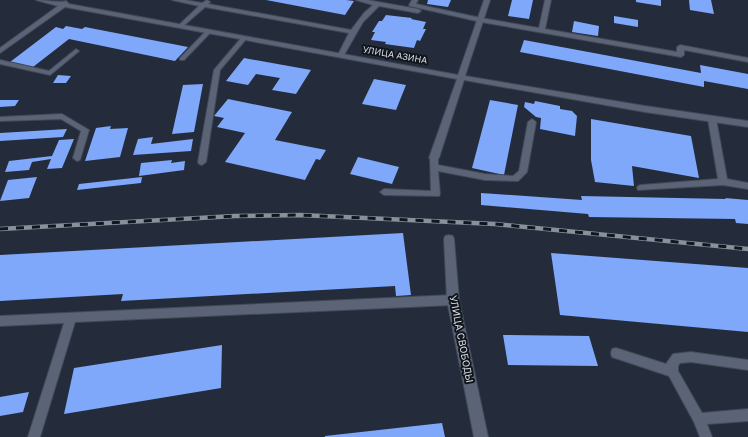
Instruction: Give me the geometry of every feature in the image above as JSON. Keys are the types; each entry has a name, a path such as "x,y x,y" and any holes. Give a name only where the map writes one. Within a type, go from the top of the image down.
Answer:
{"street":[{"name":"УЛИЦА АЗИНА","path":"39,0 462,77 645,109 748,124"},
{"path":"0,51 70,0"},
{"path":"434,163 487,0"},
{"name":"УЛИЦА СВОБОДЫ","path":"449,239 453,300 482,437"}],"lane":[{"path":"175,0 353,32"},
{"path":"181,26 209,0"},
{"path":"359,0 480,22 542,30 681,55 680,47 748,60"},
{"path":"405,0 480,22"},
{"path":"542,30 548,0"},
{"path":"341,55 353,32 368,12 378,4"},
{"path":"182,59 208,31"},
{"path":"202,162 217,70 244,38"},
{"path":"0,62 50,73 76,51"},
{"path":"0,119 62,116 85,130 78,158"},
{"path":"712,119 724,182"},
{"path":"384,192 436,194 434,163 485,177 515,179 523,172 532,122"},
{"path":"641,188 724,182 748,186"},
{"path":"0,321 453,300"},
{"path":"34,437 71,317"},
{"path":"616,353 673,372"},
{"path":"706,437 699,419 673,372 672,364 677,358 691,357 748,365"},
{"path":"699,419 748,415"}],"building":[{"path":"266,0 346,0 354,1 345,15"},
{"path":"428,0 451,0 448,7 427,4"},
{"path":"512,0 533,0 529,19 508,16"},
{"path":"636,0 661,0 661,6 636,2"},
{"path":"689,0 711,0 714,14 690,10"},
{"path":"386,15 412,18 411,19 426,22 423,29 426,29 420,41 417,40 414,48 385,44 386,42 371,40 375,32 372,32 379,21 382,21"},
{"path":"614,16 638,20 638,27 614,23"},
{"path":"574,21 599,26 598,36 572,32"},
{"path":"66,26 82,29 85,27 188,47 175,61 69,39 33,67 10,62 56,27 63,29"},
{"path":"524,40 701,73 700,65 748,74 748,89 704,81 704,87 520,52"},
{"path":"244,58 311,70 296,94 272,90 280,78 256,74 248,85 226,81"},
{"path":"58,75 71,76 66,83 53,83"},
{"path":"374,79 406,85 396,110 362,104"},
{"path":"203,84 194,132 172,134 183,85"},
{"path":"228,99 292,112 275,140 326,150 320,160 316,159 305,180 225,162 245,133 217,127 224,118 214,116"},
{"path":"0,100 19,100 15,106 0,107"},
{"path":"490,100 518,105 504,175 472,168"},
{"path":"535,101 560,106 560,109 572,111 577,116 575,136 540,129 541,118 536,117 524,107 525,102 534,104"},
{"path":"591,119 691,136 699,178 632,166 634,186 595,182 591,160"},
{"path":"111,126 110,129 128,128 120,157 85,161 96,128"},
{"path":"67,129 63,137 0,141 0,133"},
{"path":"153,137 151,144 193,139 191,151 133,155 138,139"},
{"path":"74,139 62,168 47,169 51,159 32,162 29,170 5,172 9,161 52,156 59,140"},
{"path":"358,157 399,167 392,184 350,174"},
{"path":"172,160 171,163 185,161 184,170 139,176 141,163"},
{"path":"37,177 29,198 0,201 8,180"},
{"path":"142,177 141,183 77,190 79,184"},
{"path":"481,193 582,200 581,196 726,199 725,198 748,200 748,224 736,223 735,219 589,217 588,214 481,205"},
{"path":"403,233 411,295 396,296 395,286 121,301 123,294 0,301 0,255"},
{"path":"551,253 748,268 748,332 560,315"},
{"path":"503,335 589,336 598,366 508,365"},
{"path":"222,345 221,388 64,414 74,368"},
{"path":"29,392 23,412 0,416 0,397"},
{"path":"442,423 445,437 325,437 325,436"}],"railway":[{"path":"0,229 235,216 300,215 495,224 748,249"}]}
